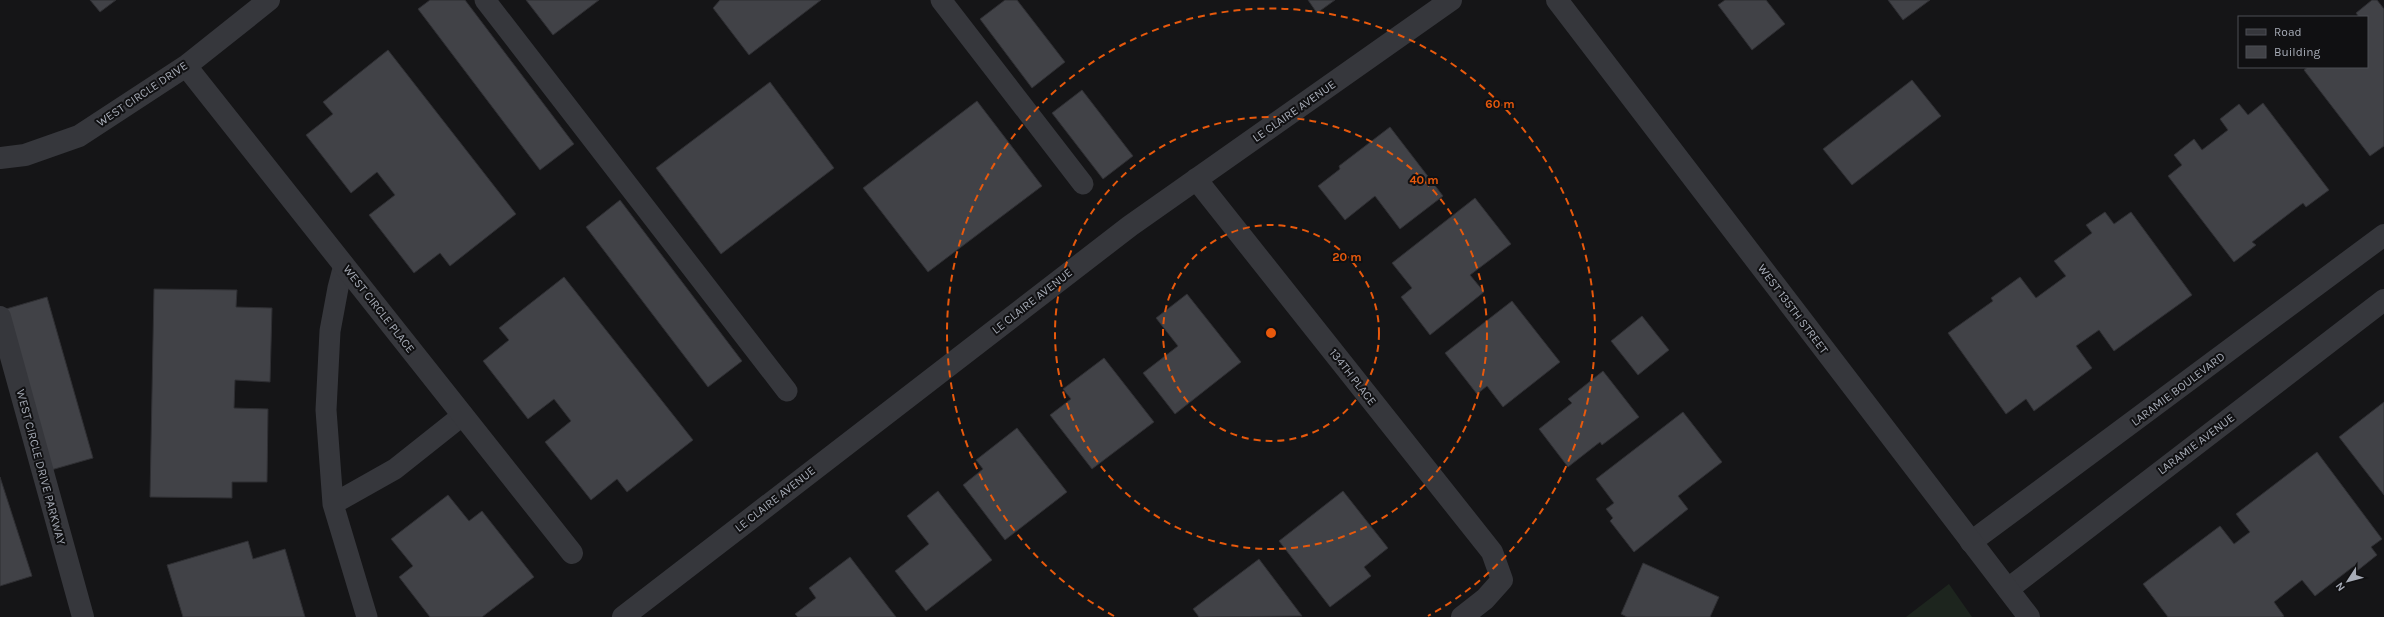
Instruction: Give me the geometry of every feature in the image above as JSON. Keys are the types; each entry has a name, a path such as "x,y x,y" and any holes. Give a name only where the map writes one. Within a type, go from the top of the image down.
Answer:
{"street":[{"name":"WEST CIRCLE DRIVE","path":"0,158 25,155 79,136 186,66 268,0"},
{"name":"LE CLAIRE AVENUE","path":"623,617 1130,226 1451,0"},
{"name":"WEST 135TH STREET","path":"1557,0 2029,617"},
{"name":"WEST CIRCLE PLACE","path":"186,66 572,553"},
{"name":"134TH PLACE","path":"1196,179 1492,552 1502,580 1485,599 1462,617"},
{"name":"LARAMIE BOULEVARD","path":"1971,542 2384,235"},
{"name":"LARAMIE AVENUE","path":"2008,588 2384,300"},
{"name":"WEST CIRCLE DRIVE PARKWAY","path":"0,317 83,617"}],"lane":[{"path":"484,0 787,391"},
{"path":"942,0 1084,184"},
{"path":"344,265 330,331 326,410 333,504 368,617"},
{"path":"333,504 395,469 463,415"}],"shaded area":[{"path":"1949,584 1972,617 1906,617"}],"building":[{"path":"90,0 116,0 100,12"},
{"path":"430,0 465,0 574,144 540,170 418,9"},
{"path":"526,0 599,0 553,35"},
{"path":"720,0 821,0 749,55 713,8"},
{"path":"1005,0 1017,0 1065,62 1032,88 980,19"},
{"path":"1308,0 1335,0 1317,13"},
{"path":"1725,0 1766,0 1785,24 1752,50 1718,5"},
{"path":"1888,0 1930,0 1903,20"},
{"path":"2372,0 2377,0 2384,9 2384,146 2370,156 2304,70 2307,68 2368,68 2368,16 2358,16 2356,13"},
{"path":"388,50 516,214 450,266 440,253 414,273 369,215 395,195 377,172 351,193 306,135 333,114 323,102"},
{"path":"1912,80 1941,116 1852,185 1823,149"},
{"path":"770,82 834,168 721,254 656,168"},
{"path":"1082,90 1133,156 1103,179 1052,113"},
{"path":"977,101 1042,186 928,272 863,188"},
{"path":"2263,103 2329,190 2306,207 2303,203 2252,242 2256,245 2234,262 2168,176 2182,165 2174,155 2194,139 2202,150 2228,130 2220,119 2239,104 2248,115"},
{"path":"1390,127 1443,196 1400,229 1375,196 1345,220 1318,186 1340,169 1339,166"},
{"path":"1475,198 1511,244 1470,275 1484,292 1430,335 1401,297 1412,288 1392,263"},
{"path":"620,200 742,361 708,387 586,227"},
{"path":"2105,212 2114,224 2131,212 2192,295 2114,351 2099,330 2076,346 2092,368 2034,411 2026,399 2006,414 1948,333 1993,301 1991,298 2020,277 2036,298 2066,276 2054,261 2092,233 2086,225"},
{"path":"564,277 693,440 627,492 617,479 591,500 545,442 571,421 554,399 528,419 483,361 509,340 499,328"},
{"path":"154,289 237,290 236,307 272,308 270,382 235,380 234,408 268,409 267,482 232,482 232,498 150,497"},
{"path":"1187,294 1241,362 1175,414 1143,373 1178,346 1156,318"},
{"path":"47,297 93,458 51,470 6,309"},
{"path":"1512,301 1560,362 1503,407 1487,386 1477,394 1445,353"},
{"path":"1642,316 1669,350 1638,375 1611,341"},
{"path":"1104,358 1154,422 1092,469 1050,415 1071,399 1063,389"},
{"path":"1603,371 1639,417 1602,445 1600,442 1568,467 1539,429 1572,403 1568,399"},
{"path":"2384,402 2384,495 2339,437"},
{"path":"1683,412 1722,462 1678,496 1688,509 1634,552 1610,521 1613,518 1606,509 1614,503 1596,479"},
{"path":"1017,428 1067,492 1005,540 963,485 983,469 976,460"},
{"path":"2317,452 2382,539 2371,547 2377,555 2357,571 2354,566 2315,596 2302,580 2274,602 2284,616 2282,617 2168,617 2143,584 2220,526 2234,544 2250,532 2236,514"},
{"path":"0,477 32,576 0,586"},
{"path":"938,491 992,560 926,611 895,571 929,544 907,516"},
{"path":"1343,491 1388,548 1364,567 1371,576 1330,607 1279,541"},
{"path":"448,495 469,521 482,511 534,577 482,617 430,617 399,577 413,566 391,539"},
{"path":"248,541 253,559 285,549 305,617 183,617 167,565"},
{"path":"850,557 896,617 798,617 795,614 816,598 809,588"},
{"path":"1259,559 1302,616 1199,617 1193,609"},
{"path":"1643,563 1719,597 1710,617 1627,617 1621,614"}]}
